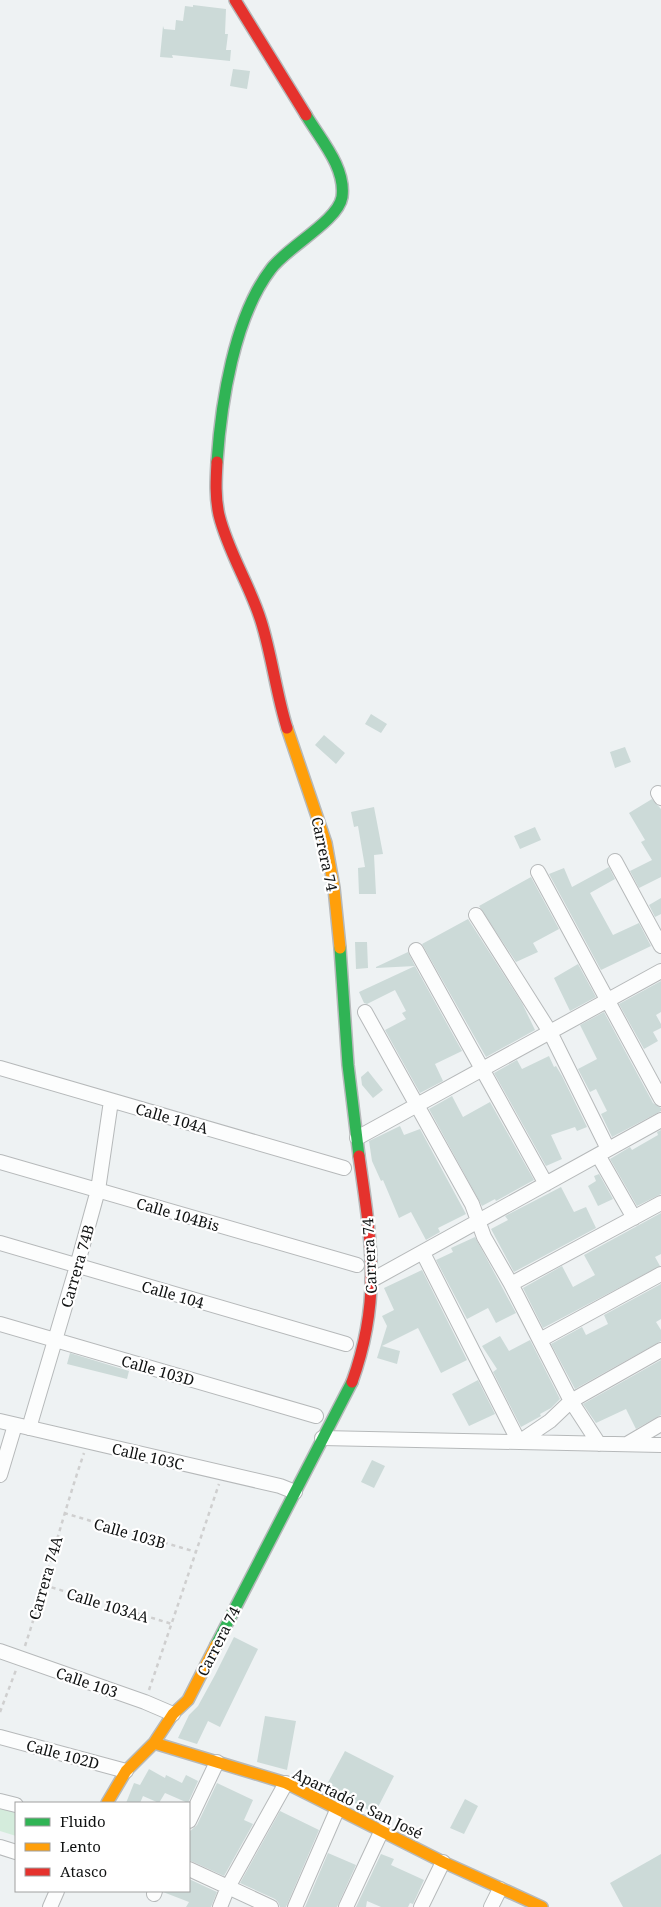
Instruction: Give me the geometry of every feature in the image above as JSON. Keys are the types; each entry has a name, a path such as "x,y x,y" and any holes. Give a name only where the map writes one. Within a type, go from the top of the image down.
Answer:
{"street":[{"name":"Carrera 74","path":"108,1802 126,1771 154,1743 173,1714 188,1700 322,1438 342,1404 361,1354 370,1312 372,1254 348,1064 330,862 312,796 280,707 271,659 257,608 247,582 226,541 218,516 216,484 221,422 232,359 239,336 262,282 272,267 338,210 342,195 342,182 338,167 235,0"},
{"path":"615,861 661,946"},
{"path":"538,872 661,1099"},
{"path":"476,915 550,1032 634,1218"},
{"path":"416,950 546,1184"},
{"path":"357,1138 661,972"},
{"path":"365,1012 472,1204 484,1237 511,1284 571,1401 599,1444"},
{"name":"Calle 104A","path":"0,1068 344,1168"},
{"name":"Carrera 74B","path":"29,1428 98,1190 111,1101"},
{"path":"372,1280 661,1120"},
{"name":"Calle 104Bis","path":"0,1162 356,1266"},
{"path":"511,1284 661,1204"},
{"name":"Calle 104","path":"0,1244 346,1344"},
{"path":"423,1253 519,1442"},
{"path":"540,1340 661,1274"},
{"name":"Calle 103D","path":"0,1324 316,1416"},
{"path":"519,1442 550,1421 571,1401 661,1350"},
{"name":"Calle 103C","path":"0,1421 280,1486 294,1492"},
{"path":"627,1444 661,1424"},
{"path":"0,1475 15,1425"},
{"path":"322,1438 661,1445"},
{"name":"Calle 103","path":"0,1651 145,1702 173,1714"},
{"name":"Calle 102D","path":"0,1737 126,1771"},
{"name":"Apartadó a San José","path":"154,1743 286,1783 443,1862 542,1907"},
{"path":"190,1819 217,1762"},
{"path":"220,1907 228,1888 286,1783"},
{"path":"0,1801 15,1805"},
{"path":"295,1907 338,1808"},
{"path":"346,1907 382,1830"},
{"path":"0,1847 15,1852"},
{"path":"421,1907 443,1862"},
{"path":"190,1869 271,1907"},
{"path":"491,1907 500,1889"},
{"path":"50,1907 57,1892"}],"path":[{"name":"Carrera 74A","path":"0,1712 21,1658 64,1514 88,1442"},
{"path":"145,1702 222,1473"},
{"name":"Calle 103B","path":"64,1514 196,1552"},
{"name":"Calle 103AA","path":"44,1585 172,1624"}],"green space":[{"path":"0,1808 15,1813 15,1836 0,1831"}],"building":[{"path":"193,5 226,9 225,34 228,34 226,50 231,50 230,61 172,55 173,58 160,57 163,26 164,29 175,30 176,20 183,21 185,6 193,7"},
{"path":"233,69 250,71 247,89 230,86"},
{"path":"371,714 387,724 381,733 365,724"},
{"path":"324,735 345,753 336,764 315,745"},
{"path":"625,747 631,762 615,768 610,752"},
{"path":"652,799 661,809 661,877 639,888 630,871 652,860 641,842 645,840 629,813"},
{"path":"374,807 383,854 374,855 376,894 359,894 358,868 365,867 358,826 354,827 351,812"},
{"path":"535,827 541,840 520,849 514,836"},
{"path":"609,867 615,879 590,893 613,935 639,923 651,946 601,970 549,874 564,868 572,887"},
{"path":"531,877 559,929 533,943 538,952 516,962 479,906"},
{"path":"661,898 661,914 655,917 649,905"},
{"path":"468,919 522,1003 535,1030 486,1057 422,944"},
{"path":"355,942 367,942 368,968 356,969"},
{"path":"408,952 415,966 376,968 376,967"},
{"path":"578,964 596,997 570,1011 554,978"},
{"path":"415,966 462,1051 435,1064 443,1081 420,1093 385,1030 406,1019 402,1013 406,1011 395,990 367,1004 364,1003 359,992"},
{"path":"661,981 661,1012 656,1015 661,1028 653,1032 658,1041 644,1049 619,1004"},
{"path":"604,1012 653,1103 661,1108 661,1111 612,1137 601,1114 607,1111 596,1089 590,1092 578,1069 597,1059 580,1025"},
{"path":"549,1056 554,1067 556,1066 562,1076 587,1127 577,1131 575,1127 551,1135 562,1159 546,1166 494,1073 517,1060 522,1069"},
{"path":"368,1071 383,1090 373,1098 362,1085 361,1077"},
{"path":"452,1096 463,1117 490,1102 534,1180 496,1201 495,1199 482,1206 429,1109"},
{"path":"400,1126 404,1135 420,1129 466,1214 438,1228 440,1232 426,1240 411,1212 399,1218 383,1180 381,1181 372,1161 369,1141"},
{"path":"661,1130 661,1194 637,1206 610,1159 630,1147 632,1150 658,1135 657,1132"},
{"path":"599,1174 613,1199 598,1206 588,1186 596,1181 594,1176"},
{"path":"561,1187 574,1212 586,1207 596,1228 514,1272 491,1229 508,1220 505,1216"},
{"path":"661,1213 661,1254 655,1257 660,1266 543,1328 523,1288 562,1266 573,1287 595,1275 584,1255"},
{"path":"475,1237 516,1313 496,1323 488,1308 467,1319 436,1260 453,1252 451,1248"},
{"path":"422,1270 467,1360 441,1373 418,1328 382,1346 400,1351 397,1364 377,1358 387,1326 382,1316 394,1310 384,1288"},
{"path":"661,1284 661,1319 656,1322 661,1330 661,1341 575,1389 551,1344 582,1327 586,1335 608,1324 604,1315"},
{"path":"500,1336 509,1351 530,1340 560,1399 551,1408 540,1414 541,1416 521,1427 493,1372 497,1369 482,1346"},
{"path":"70,1353 129,1371 127,1379 67,1364"},
{"path":"661,1360 661,1415 636,1429 626,1409 596,1423 583,1404"},
{"path":"478,1380 495,1414 469,1426 452,1394"},
{"path":"372,1460 385,1466 374,1488 361,1482"},
{"path":"234,1637 258,1649 220,1727 208,1721 197,1744 178,1738 189,1715 198,1706"},
{"path":"265,1716 296,1721 287,1770 257,1762"},
{"path":"345,1751 394,1776 375,1813 325,1788"},
{"path":"149,1769 165,1778 166,1775 182,1783 186,1775 198,1781 188,1802 165,1793 160,1802 143,1796 140,1802 126,1802 134,1783 140,1785"},
{"path":"217,1783 253,1800 244,1820 253,1824 224,1876 190,1860 190,1831 197,1825"},
{"path":"465,1799 478,1806 464,1834 450,1828"},
{"path":"280,1811 319,1830 286,1907 280,1907 275,1899 240,1883"},
{"path":"328,1853 356,1865 337,1907 305,1907"},
{"path":"381,1854 394,1859 391,1865 424,1880 413,1904 410,1903 408,1907 381,1907 367,1901 366,1907 356,1907"},
{"path":"661,1854 661,1907 623,1907 610,1883"},
{"path":"190,1879 217,1892 211,1907 186,1907 189,1902 163,1892 190,1892"}],"traffic: fast":[{"path":"217,462 222,414 232,361 248,311 258,289 278,261 322,225 338,206 342,197 342,186 336,164 306,115"},
{"path":"340,948 348,1065 359,1156"},
{"path":"216,1645 352,1382"}],"traffic: slow":[{"path":"287,728 326,843 334,888 340,948"},
{"path":"108,1802 126,1771 154,1743 173,1714 188,1700 216,1645"},
{"path":"154,1743 286,1783 443,1862 542,1907"}],"traffic: jam":[{"path":"235,0 306,115"},
{"path":"217,462 216,495 219,515 228,542 261,621 287,728"},
{"path":"352,1382 361,1352 371,1296 370,1243 359,1156"}]}
